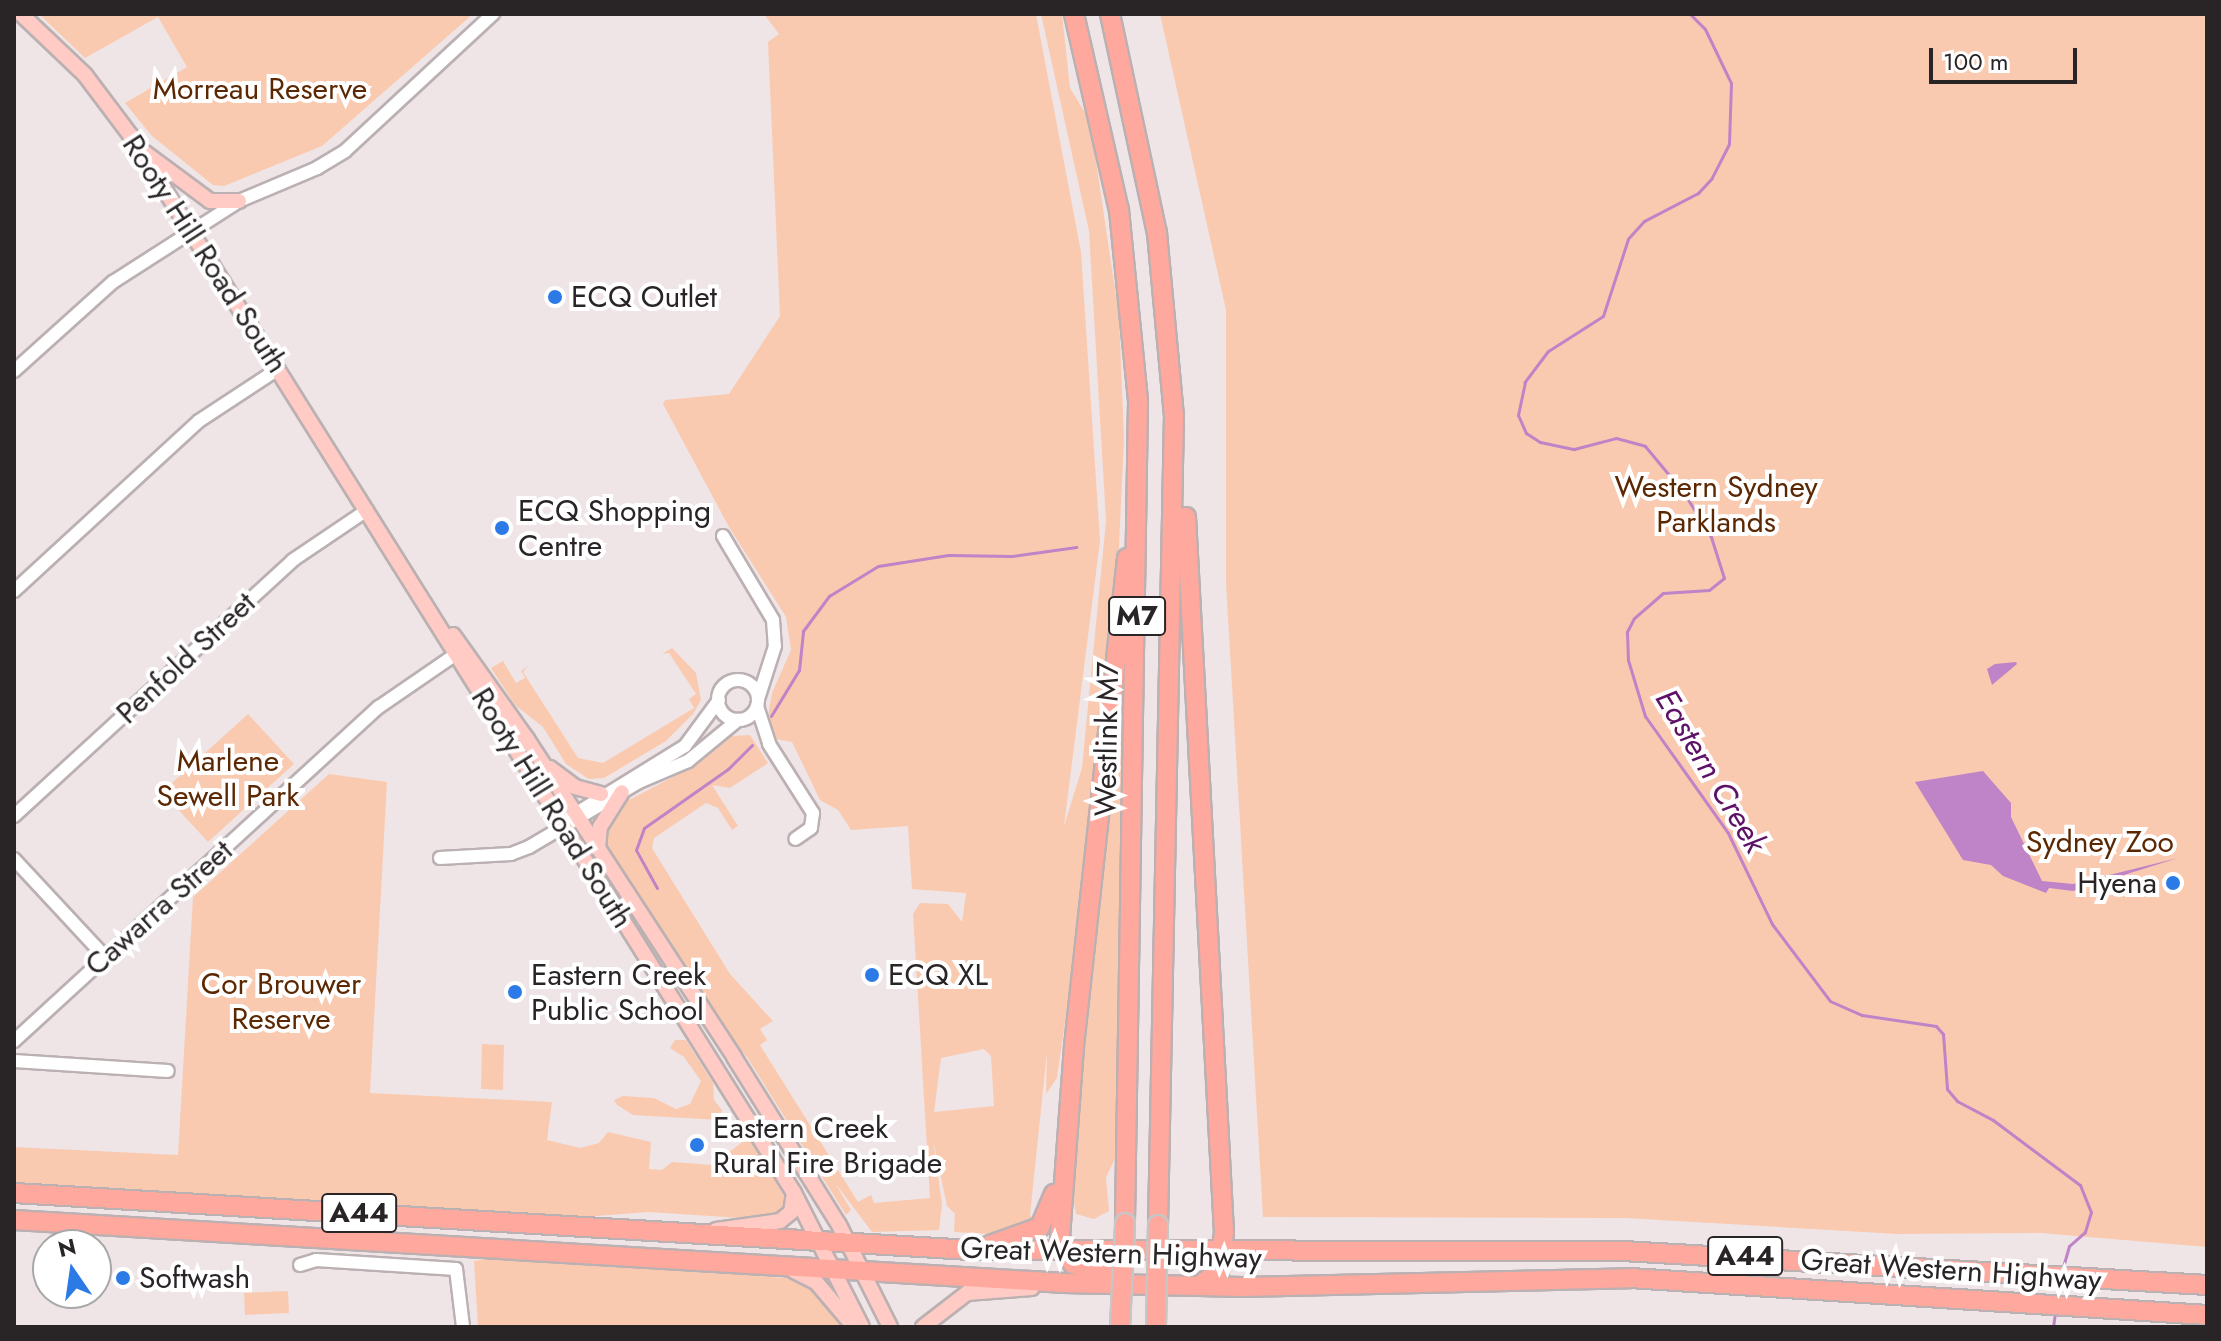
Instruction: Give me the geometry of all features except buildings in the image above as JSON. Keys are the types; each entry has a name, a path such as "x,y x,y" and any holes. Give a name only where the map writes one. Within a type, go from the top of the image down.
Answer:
{"highway":[{"name":"Westlink M7","path":"1074,14 1119,210 1131,310 1140,471 1125,1223 1120,1327"},
{"name":"Westlink M7","path":"1110,14 1157,233 1174,415 1156,1327"},
{"path":"1174,415 1184,472 1224,1253 1214,1277 1192,1287"},
{"name":"M7","path":"1064,1253 1065,1144 1086,933 1140,471"},
{"path":"1213,1046 1226,1133 1233,1243 1247,1252"},
{"name":"M7","path":"972,1250 1040,1227 1050,1213 1065,1144"},
{"name":"Great Western Highway","path":"14,1193 972,1250 1064,1253 1623,1251 2207,1285"},
{"name":"Great Western Highway","path":"14,1220 1064,1283 1192,1287 1630,1278 2207,1315"},
{"path":"1064,1253 1081,1269 1142,1285"}],"main road":[{"name":"Rooty Hill Road South","path":"21,14 85,75 138,147 367,510 378,519 564,826 794,1193 862,1327"},
{"path":"138,147 210,201 239,201"},
{"name":"Rooty Hill Road South","path":"458,653 541,760 848,1242 890,1327"},
{"path":"541,760 575,787 601,794"},
{"path":"598,849 600,827 622,792"},
{"path":"703,1233 780,1221 791,1212 794,1193"},
{"path":"760,1264 812,1277 854,1327"},
{"path":"923,1327 967,1293 1064,1283"}],"street":[{"path":"16,364 113,282 190,232 239,201 317,168 345,151 493,14"},
{"path":"14,591 199,421 278,369"},
{"name":"Penfold Street","path":"14,816 293,560 367,510"},
{"path":"576,816 696,756 758,702 776,640 772,614 723,536"},
{"name":"Cawarra Street","path":"14,1041 379,707 458,653"},
{"path":"440,858 511,854 564,826 601,794 685,746 719,700 724,686 765,670"},
{"path":"741,680 753,687 769,744"},
{"path":"719,700 726,716 741,719 769,744 813,813 811,828 795,839"},
{"path":"14,859 105,957"},
{"path":"14,1061 168,1071"},
{"path":"300,1265 316,1260 449,1267 459,1273 463,1327"}],"green space":[{"name":"Morreau Reserve","path":"39,14 473,14 322,146 224,186 213,185 152,136 125,103 187,67 158,17 85,58"},
{"path":"764,14 1036,14 1081,252 1100,541 1064,826 1082,768 1106,521 1089,231 1041,14 1062,14 1070,88 1090,121 1119,316 1124,439 1116,610 1089,853 1057,1078 1046,1094 1047,1052 1030,1215 1036,1222 1009,1235 954,1232 955,1214 947,1206 933,1140 942,1204 939,1230 872,1232 835,1183 851,1210 846,1215 747,1057 716,1023 604,850 607,830 627,801 698,764 732,736 750,735 768,763 730,788 712,785 738,826 732,830 718,808 706,803 654,838 652,848 730,974 773,1021 760,1029 767,1040 760,1045 858,1202 871,1195 874,1203 930,1198 913,914 920,903 948,904 962,922 966,893 912,889 908,826 851,830 838,810 820,800 792,742 776,739 767,722 772,693 791,650 786,617 729,527 663,404 665,400 729,394 780,316 768,42 779,34","holes":["984,1049 991,1056 994,1106 934,1112 941,1058"]},
{"name":"Western Sydney Parklands","path":"1160,14 2207,14 2207,1247 2041,1233 1897,1234 1625,1218 1263,1217 1226,583 1226,310"},
{"path":"672,648 696,673 701,700 693,714 666,741 604,778 589,779 566,764 543,727 515,705 491,668 503,661 516,683 525,678 521,671 528,666 523,672 578,758 603,763 694,708 689,699 696,694 669,653 662,654"},
{"path":"1124,664 1129,664 1116,1157 1106,1177 1109,1211 1094,1219 1076,1214 1071,1183"},
{"name":"Marlene Sewell Park","path":"248,714 294,764 208,842 162,792"},
{"name":"Cor Brouwer Reserve","path":"329,774 387,782 370,1093 552,1102 547,1140 580,1148 599,1143 608,1132 651,1142 649,1169 662,1170 672,1162 712,1165 749,1137 786,1199 784,1211 772,1220 649,1212 583,1217 14,1182 14,1147 178,1155 193,897"},
{"path":"675,1040 686,1040 713,1083 714,1100 722,1110 719,1120 633,1115 614,1100 623,1096 654,1098 676,1109 690,1104 701,1081 684,1057 670,1048"},
{"path":"482,1044 504,1045 503,1090 481,1089"},
{"path":"504,1256 808,1280 849,1327 478,1327 474,1261"},
{"path":"288,1291 289,1313 245,1315 244,1293"}],"shaded area":[{"path":"1995,664 2017,664 1992,685 1987,669"},
{"path":"1983,771 2011,803 2011,817 2042,881 2073,884 2178,858 2073,891 2049,888 2046,893 2003,876 1991,865 1963,860 1915,782"}],"waterway":[{"name":"Eastern Creek","path":"1690,14 1705,29 1731,83 1729,144 1712,178 1698,193 1644,221 1628,239 1603,316 1548,351 1525,382 1518,415 1526,433 1540,442 1574,449 1616,438 1645,446 1684,493 1711,537 1724,578 1709,590 1663,593 1634,618 1627,632 1628,660 1645,716 1728,833 1772,924 1830,1001 1862,1015 1936,1026 1943,1034 1947,1089 1957,1101 1993,1120 2080,1185 2091,1212 2085,1232 2069,1246 2062,1270"},
{"path":"771,716 799,670 803,631 829,596 878,566 948,555 1012,556 1076,547"},
{"path":"657,888 636,850 644,828 728,769 752,745"},
{"name":"Eastern Creek","path":"2053,1327 2055,1313"}],"place":[{"name":"ECQ Outlet","path":"555,297"},
{"name":"ECQ Shopping Centre","path":"502,528"},
{"name":"Hyena","path":"2173,883"},
{"name":"ECQ XL","path":"872,975"},
{"name":"Eastern Creek Public School","path":"515,992"},
{"name":"Eastern Creek Rural Fire Brigade","path":"697,1145"},
{"name":"Softwash","path":"123,1278"}],"park label":[{"name":"Sydney Zoo","path":"2100,842"}]}
